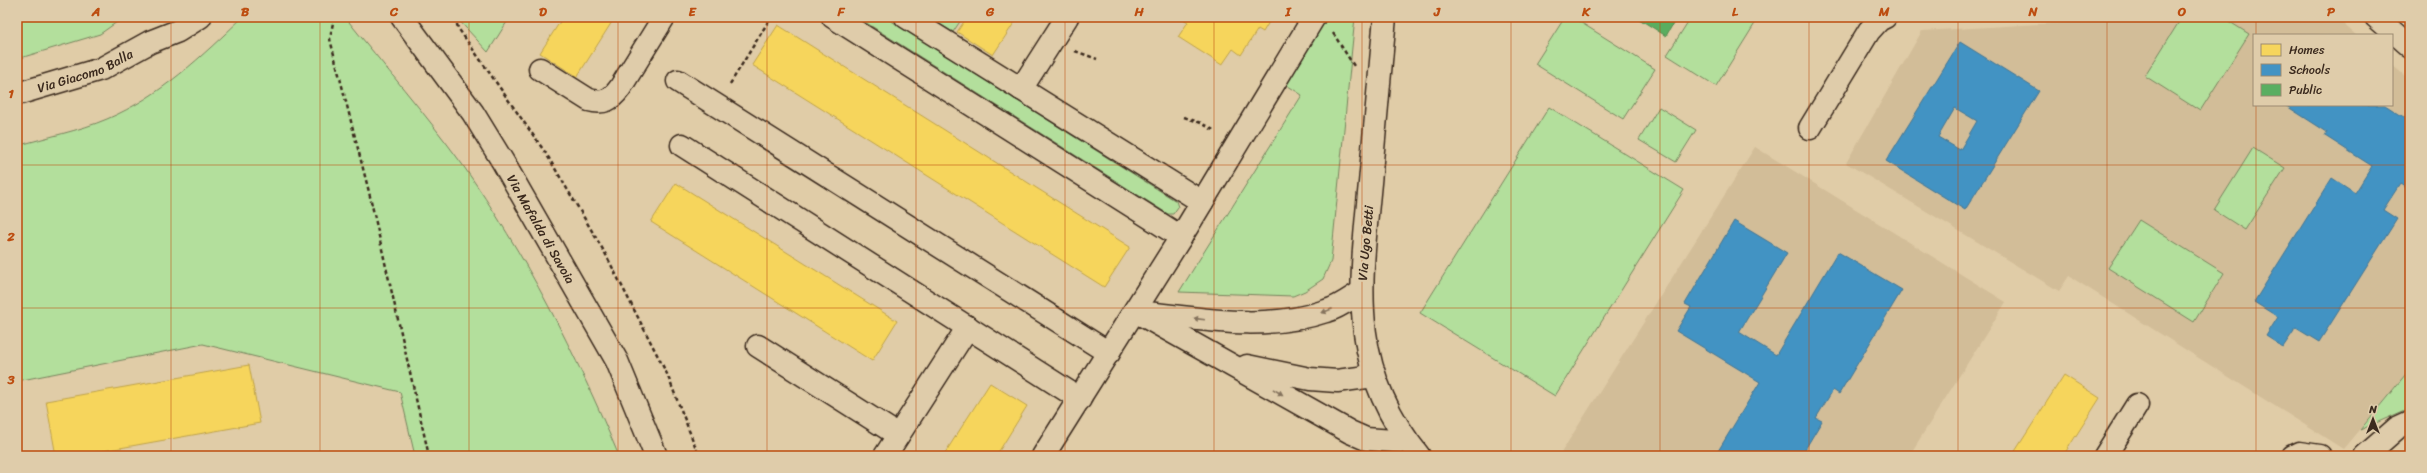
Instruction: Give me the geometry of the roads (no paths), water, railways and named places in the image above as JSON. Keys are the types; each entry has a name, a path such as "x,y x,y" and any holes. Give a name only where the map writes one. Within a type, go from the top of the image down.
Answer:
{"street":[{"name":"Via Giacomo Balla","path":"150,42 168,17"},
{"name":"Via Giacomo Balla","path":"17,94 100,69 150,42 178,31 200,17"},
{"name":"Via Mafalda di Savoia","path":"402,17 473,113 503,162 618,362 656,456"},
{"path":"540,69 589,100 606,102 612,98 620,88 664,17"},
{"path":"833,17 1181,236"},
{"path":"906,17 1202,202"},
{"path":"1022,89 1067,17"},
{"name":"Via Ugo Betti","path":"1385,17 1361,292 1366,344 1374,376 1383,399 1409,451"},
{"path":"1810,128 1869,31 1879,20 1885,17"},
{"path":"2376,17 2410,47"},
{"path":"1043,456 1238,146 1322,23"},
{"path":"678,81 1109,353"},
{"path":"682,144 1080,399"},
{"path":"1135,311 1230,323 1284,322 1328,311 1361,292"},
{"path":"1135,311 1220,357 1294,402 1355,434 1366,439 1409,451"},
{"path":"885,456 968,327"},
{"path":"758,346 898,435"},
{"path":"1220,357 1251,367 1310,379 1337,381 1374,376"},
{"path":"2105,456 2136,405"},
{"path":"2365,456 2397,428 2410,422"},
{"path":"2293,456 2299,454 2320,456"}]}
